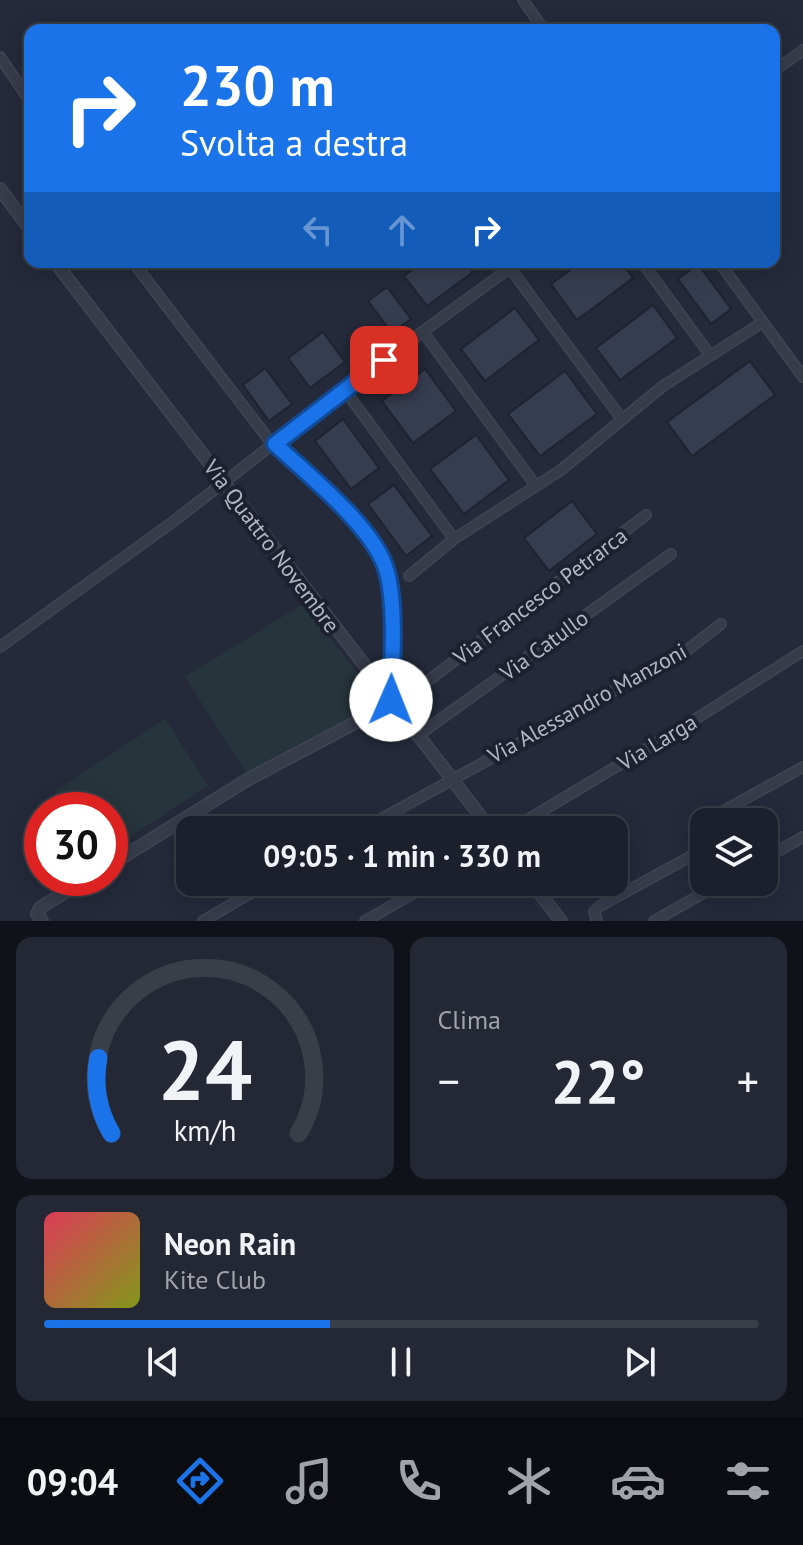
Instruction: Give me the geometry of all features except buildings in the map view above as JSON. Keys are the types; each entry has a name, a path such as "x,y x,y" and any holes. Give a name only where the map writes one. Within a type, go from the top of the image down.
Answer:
{"street":[{"path":"523,0 540,24"},
{"path":"780,67 803,50"},
{"path":"0,57 24,92"},
{"path":"0,189 24,221"},
{"name":"Via Quattro Novembre","path":"60,268 480,816"},
{"path":"128,854 247,780 393,703 391,589 377,550 347,513 274,444 138,268"},
{"path":"0,647 174,521 344,389 510,268"},
{"path":"516,268 621,418"},
{"path":"646,268 710,355"},
{"path":"723,268 803,377"},
{"path":"409,576 454,539 561,470 621,418 763,322"},
{"path":"423,332 536,486"},
{"path":"344,389 454,539"},
{"name":"Via Francesco Petrarca","path":"393,703 646,515"},
{"name":"Via Catullo","path":"417,736 671,554"},
{"name":"Via Alessandro Manzoni","path":"385,816 686,651 721,624"},
{"name":"Via Larga","path":"533,816 803,651"},
{"path":"729,808 803,767"},
{"path":"778,851 803,837"},
{"path":"597,921 594,912 600,906 690,857"},
{"path":"42,921 37,914 41,907 59,896"},
{"path":"203,921 246,896"},
{"path":"365,921 409,896"},
{"path":"540,896 556,920"},
{"path":"654,921 698,896"}],"shaded area":[{"path":"303,604 376,696 377,703 247,774 185,677"},
{"path":"165,719 208,785 128,838 128,792 54,792"}],"route":[{"path":"384,360 275,444 364,532 385,567 391,589 391,700"}]}
